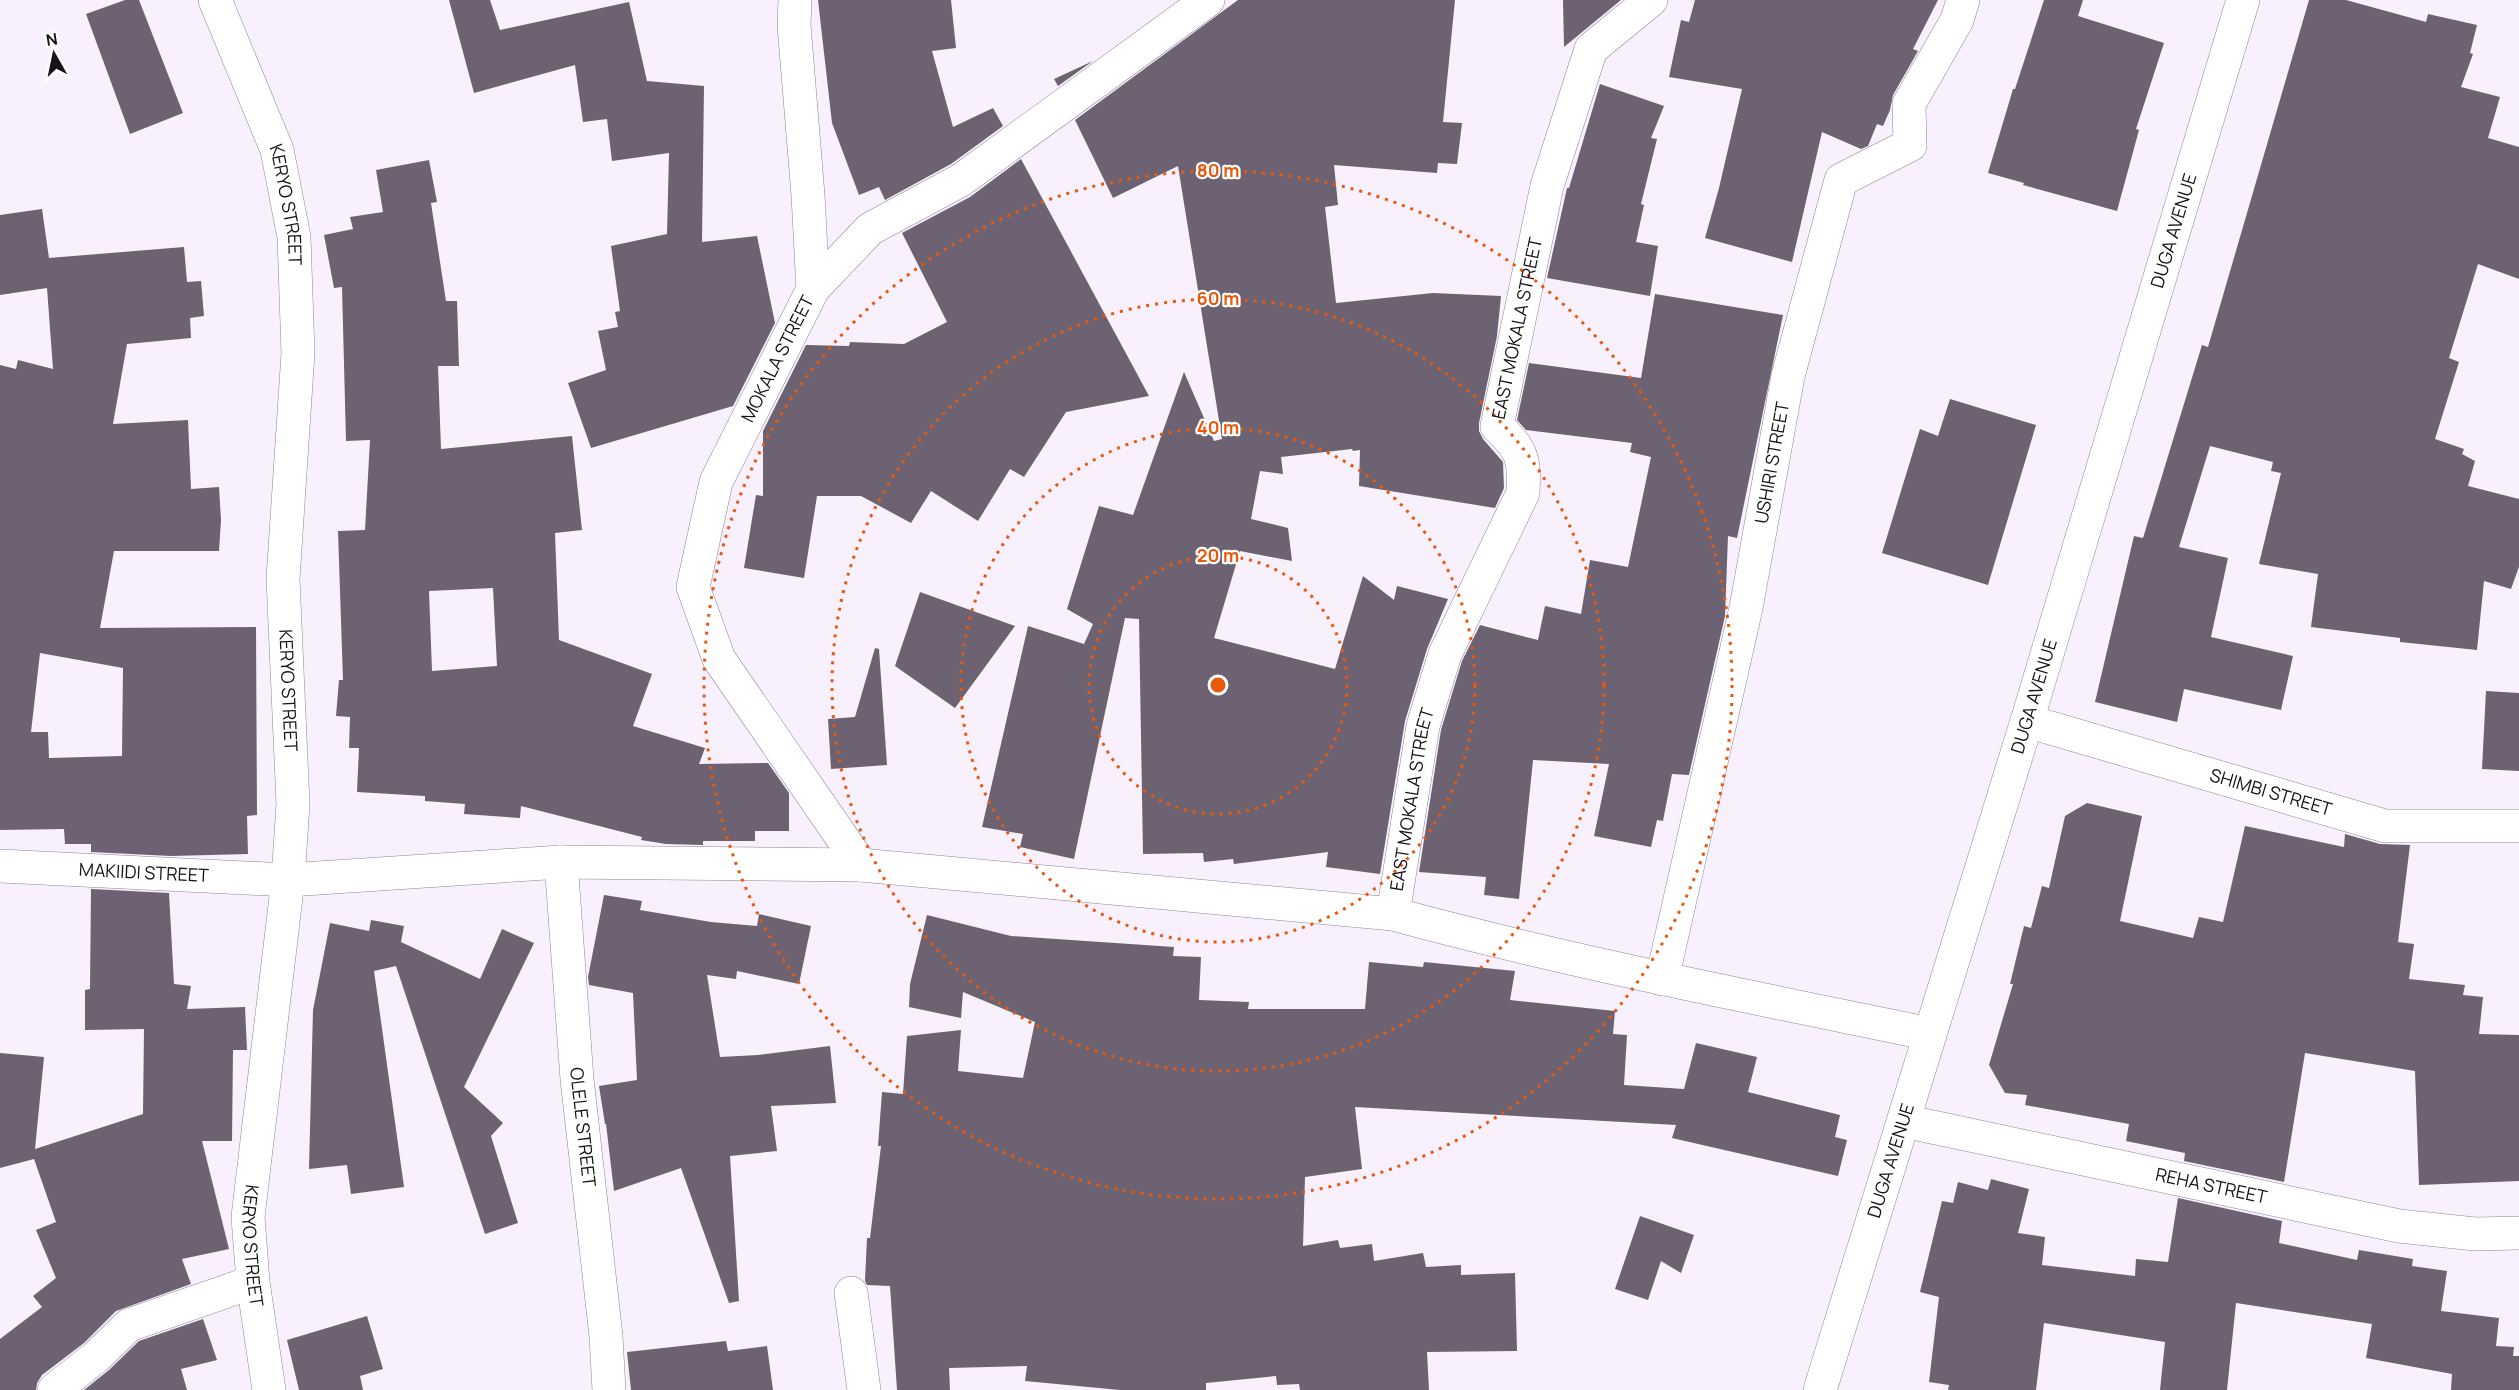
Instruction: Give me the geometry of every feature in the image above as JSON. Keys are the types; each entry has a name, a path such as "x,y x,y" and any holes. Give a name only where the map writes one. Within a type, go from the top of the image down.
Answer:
{"street":[{"name":"KERYO STREET","path":"215,0 277,150 294,237 298,352 283,579 292,804 288,880 248,1217 253,1282 269,1390"},
{"path":"795,0 794,25 813,289"},
{"name":"MOKALA STREET","path":"861,864 719,659 693,587 716,482 813,289 870,229 961,180 1208,0"},
{"name":"EAST MOKALA STREET","path":"1393,914 1423,726 1442,664 1522,493 1524,467 1516,444 1497,426 1547,186 1591,49 1652,0"},
{"name":"USHIRI STREET","path":"1662,979 1746,608 1788,376 1841,180 1910,145 1909,104 1957,20 1963,0"},
{"name":"DUGA AVENUE","path":"1820,1390 2027,721 2243,0"},
{"name":"SHIMBI STREET","path":"2027,721 2385,826 2519,826"},
{"name":"MAKIIDI STREET","path":"0,866 288,880 561,862 861,864 1393,914 1662,979 1930,1034"},
{"name":"OLELE STREET","path":"561,862 577,1079 606,1336 609,1390"},
{"name":"REHA STREET","path":"1904,1121 2399,1226 2475,1234 2519,1233"},
{"path":"54,1390 96,1357 129,1325 253,1282"},
{"path":"851,1293 864,1390"}],"building":[{"path":"125,0 139,0 183,113 130,134 86,14"},
{"path":"449,0 490,0 500,30 629,2 647,81 704,86 702,242 757,236 775,323 733,406 591,448 568,383 606,370 598,331 618,327 615,312 620,311 611,246 667,234 669,153 612,161 607,119 583,122 575,65 474,93"},
{"path":"818,0 951,0 956,48 932,51 953,127 993,108 1003,126 951,164 885,200 879,187 859,195 832,123"},
{"path":"1238,0 1455,0 1443,122 1462,123 1457,164 1438,163 1437,173 1334,165 1338,205 1325,207 1336,303 1433,293 1501,296 1497,336 1479,431 1503,462 1504,488 1495,508 1359,486 1360,450 1281,457 1283,474 1260,471 1251,519 1288,528 1292,561 1240,551 1214,638 1335,669 1363,576 1394,600 1397,586 1448,599 1427,649 1405,721 1380,874 1326,867 1328,852 1234,864 1233,859 1204,862 1203,853 1143,854 1139,619 1125,618 1074,859 1020,847 1023,834 982,827 1028,626 1084,644 1093,624 1067,609 1099,506 1133,515 1184,372 1214,441 1222,439 1178,166 1113,198 1075,120"},
{"path":"1563,0 1621,0 1564,47"},
{"path":"1695,0 1938,0 1913,49 1918,51 1893,95 1883,126 1877,124 1868,146 1861,149 1822,132 1792,262 1705,238 1742,89 1669,77 1681,20 1689,22"},
{"path":"2044,0 2083,0 2078,16 2164,43 2136,129 2139,130 2117,211 1988,173 2013,89 2015,89"},
{"path":"2309,0 2346,0 2426,22 2428,14 2477,25 2470,53 2473,54 2461,87 2500,97 2488,138 2519,147 2519,279 2478,264 2449,358 2459,362 2435,439 2464,449 2462,454 2475,461 2468,486 2519,499 2519,567 2511,589 2484,581 2477,650 2400,642 2400,638 2311,627 2318,574 2259,564 2281,473 2271,471 2273,462 2210,446 2179,547 2228,558 2211,637 2293,656 2281,710 2184,689 2177,722 2095,702 2134,536 2143,538 2202,345 2208,347"},
{"path":"1093,61 1058,86 1054,79"},
{"path":"1600,84 1664,106 1651,138 1657,139 1641,204 1644,205 1636,242 1658,246 1650,296 1547,278 1567,188 1569,188"},
{"path":"1021,159 1149,396 1066,412 1024,477 1010,469 978,521 931,491 911,523 861,496 817,496 804,578 744,568 756,495 763,496 763,431 806,345 849,346 850,342 904,344 947,322 902,233 970,197"},
{"path":"429,160 437,202 431,203 446,301 457,301 459,366 438,366 441,449 572,436 582,530 555,533 559,640 652,674 633,726 705,748 699,764 768,763 789,793 789,831 755,831 755,841 703,841 703,845 666,844 641,840 642,837 521,806 520,818 464,814 465,804 425,801 425,796 357,792 359,748 349,748 350,717 336,716 339,680 343,680 338,531 365,530 370,440 346,441 342,287 334,288 324,235 353,229 350,217 383,212 376,170","holes":["493,588 497,666 432,671 429,591"]},
{"path":"42,209 49,258 184,247 187,282 201,281 204,316 190,318 191,338 127,344 113,424 188,420 191,489 219,487 221,520 219,551 114,551 100,628 256,627 257,815 247,816 248,854 171,856 91,852 91,844 65,844 64,829 0,830 0,365 16,369 18,360 53,369 47,288 0,295 0,215","holes":["40,653 123,668 122,756 49,758 48,732 31,732"]},
{"path":"1655,294 1783,315 1737,538 1728,536 1725,616 1689,775 1672,774 1663,821 1657,820 1651,847 1594,836 1609,764 1533,760 1519,899 1484,895 1486,877 1419,872 1441,730 1462,661 1480,625 1538,640 1545,606 1581,614 1590,560 1628,567 1651,457 1630,452 1632,443 1526,430 1517,420 1529,363 1641,378"},
{"path":"1950,399 2036,425 1988,585 1882,553 1920,429 1938,436"},
{"path":"920,592 1015,626 955,708 895,666"},
{"path":"875,648 879,649 887,765 831,769 828,719 855,717"},
{"path":"2486,691 2519,693 2519,771 2482,769"},
{"path":"2087,803 2142,816 2120,921 2193,938 2199,917 2223,922 2245,826 2344,847 2345,834 2380,844 2410,845 2398,942 2414,944 2409,979 2465,985 2463,995 2483,997 2479,1034 2519,1035 2519,1181 2419,1185 2415,1071 2305,1053 2284,1182 2184,1161 2185,1153 2126,1141 2129,1124 2025,1105 2027,1095 2005,1093 1989,1065 2013,984 2010,984 2024,926 2031,928 2042,886 2049,888 2065,816"},
{"path":"91,889 169,893 174,984 191,986 187,1009 245,1007 247,1050 233,1050 232,1141 202,1141 229,1249 182,1259 191,1284 116,1311 84,1343 42,1375 36,1390 0,1390 0,1339 42,1307 33,1296 56,1278 36,1230 56,1222 34,1159 0,1168 0,1053 44,1057 35,1149 143,1114 144,1029 85,1030 85,990 90,989"},
{"path":"604,895 642,901 640,910 711,922 757,926 759,914 811,926 799,984 737,971 736,979 707,975 720,1057 830,1046 836,1103 771,1106 777,1151 730,1156 739,1301 729,1303 681,1168 614,1191 599,1086 637,1080 633,993 589,985 588,977"},
{"path":"927,915 1011,936 1174,947 1173,956 1201,957 1199,1000 1249,1002 1248,1009 1365,1009 1369,962 1423,967 1424,962 1515,971 1510,1000 1615,1011 1613,1034 1627,1035 1624,1085 1684,1089 1696,1043 1757,1057 1748,1092 1840,1115 1835,1137 1847,1140 1838,1176 1672,1138 1676,1125 1355,1107 1362,1169 1305,1177 1303,1246 1338,1240 1340,1248 1372,1244 1374,1261 1423,1253 1426,1267 1461,1265 1461,1275 1515,1273 1517,1351 1427,1352 1429,1390 1300,1390 1299,1384 1277,1385 1276,1376 1206,1383 1206,1390 1120,1390 1025,1381 1027,1366 949,1368 950,1390 897,1390 890,1286 867,1285 865,1281 867,1238 870,1238 881,1146 878,1146 882,1092 903,1094 907,1036 961,1030 958,1071 1023,1078 1035,1022 963,992 961,1018 909,1007 910,984"},
{"path":"371,920 404,926 401,942 480,979 502,929 534,943 464,1087 503,1123 491,1136 518,1223 485,1234 396,966 374,971 404,1187 351,1194 347,1165 309,1169 313,1010 330,923 369,931"},
{"path":"1991,1179 2029,1189 2018,1233 2045,1237 2042,1265 2135,1276 2136,1259 2168,1262 2178,1198 2282,1221 2279,1243 2357,1260 2359,1250 2413,1259 2412,1266 2447,1271 2441,1311 2499,1318 2496,1346 2514,1347 2513,1356 2519,1356 2519,1390 2451,1390 2452,1374 2366,1358 2372,1324 2236,1303 2227,1390 2160,1390 2165,1342 2044,1323 2036,1390 1948,1390 1949,1385 1929,1382 1939,1297 1920,1292 1942,1201 1953,1203 1958,1182 1988,1190"},
{"path":"1640,1216 1694,1235 1681,1273 1661,1261 1648,1300 1615,1289"},
{"path":"367,1316 383,1369 360,1376 363,1390 299,1390 287,1340"},
{"path":"203,1319 217,1360 181,1369 187,1390 84,1390 139,1341"},
{"path":"726,1341 728,1351 767,1346 773,1390 631,1390 627,1352"}]}
